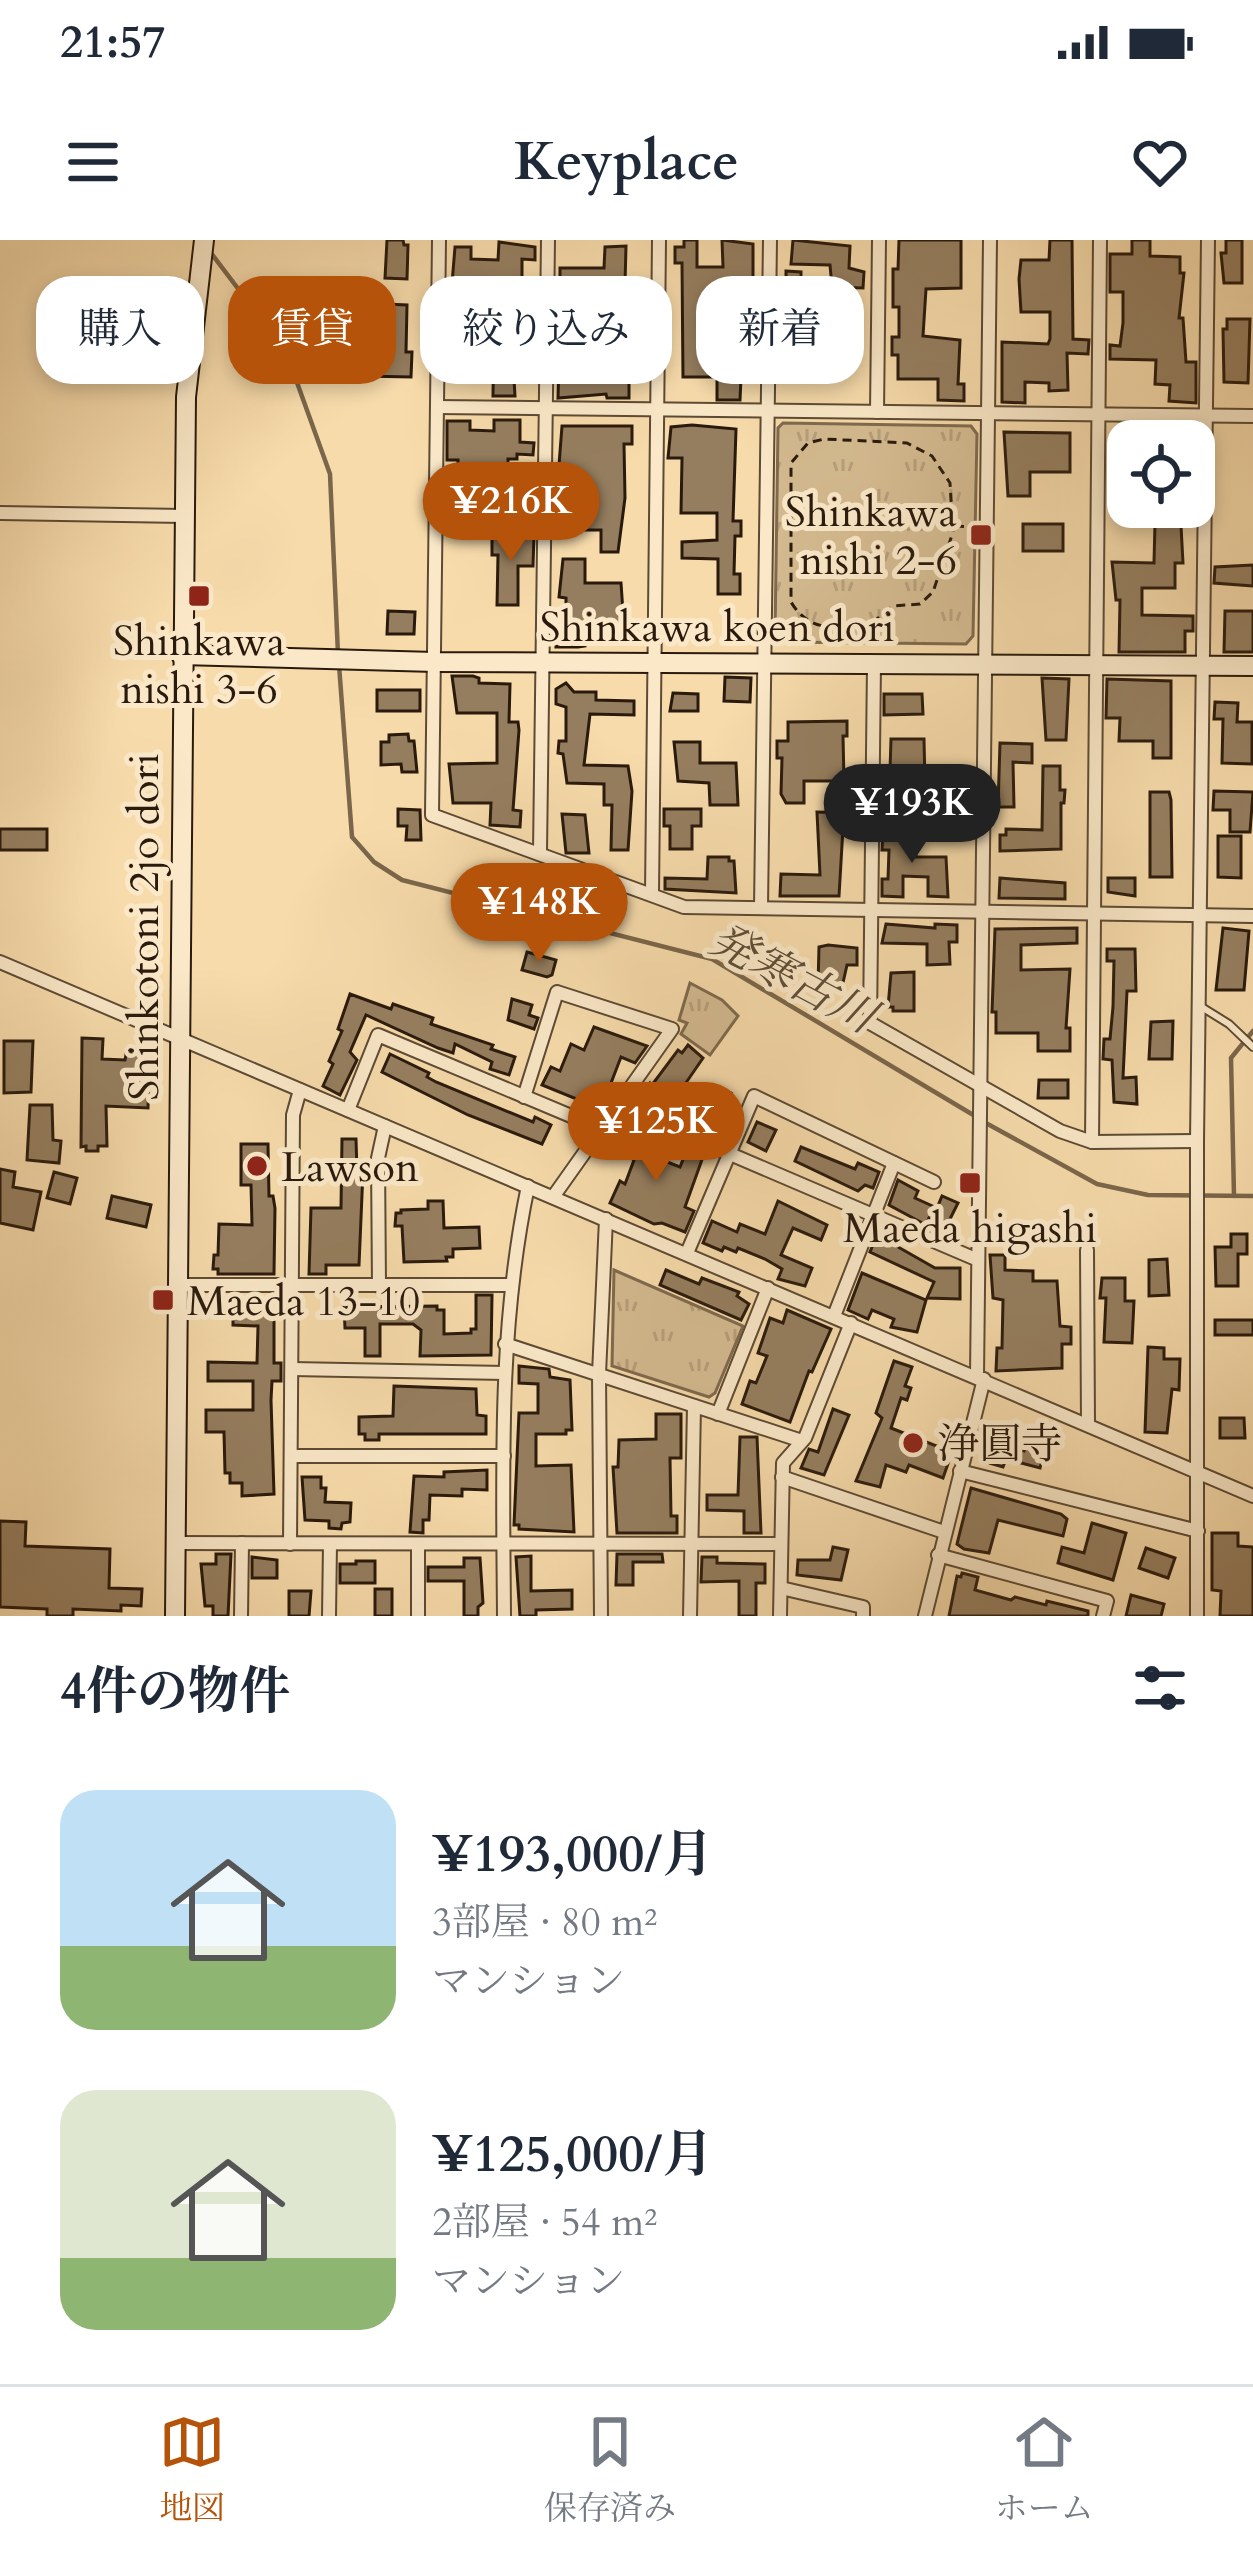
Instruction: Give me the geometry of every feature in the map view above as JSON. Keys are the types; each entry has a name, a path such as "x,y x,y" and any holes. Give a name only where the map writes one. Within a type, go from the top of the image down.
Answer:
{"street":[{"name":"Shinkotoni 2jo dori","path":"175,1616 186,397 205,240"},
{"path":"439,240 432,815 684,907 1253,916"},
{"path":"540,852 548,240"},
{"path":"652,893 659,240"},
{"path":"761,907 770,240"},
{"path":"878,412 879,240"},
{"path":"925,1616 980,1378 990,240"},
{"path":"1092,1142 1100,240"},
{"path":"1197,1616 1197,1141 1208,240"},
{"path":"437,406 1253,416"},
{"path":"0,514 184,516"},
{"name":"Shinkawa koen dori","path":"182,655 435,662 873,658 985,664 1253,666"},
{"path":"873,658 870,1024 1060,1131 1092,1142 1197,1141"},
{"path":"0,962 1253,1496"},
{"path":"524,1096 557,992 672,1029 553,1197"},
{"path":"348,1110 378,1035 602,1129"},
{"path":"290,1544 293,1115 301,1090"},
{"path":"687,1253 754,1096 934,1182"},
{"path":"618,1106 978,1259"},
{"path":"379,1286 378,1158 385,1126"},
{"path":"834,1316 894,1163"},
{"path":"504,1616 505,1344 528,1186"},
{"path":"601,1616 599,1374 606,1219"},
{"path":"1087,1250 1088,1424"},
{"path":"177,1285 510,1285"},
{"path":"718,1414 768,1288"},
{"path":"780,1616 782,1463 802,1441 851,1323"},
{"path":"505,1344 802,1441"},
{"path":"292,1369 505,1373"},
{"path":"690,1616 694,1406"},
{"path":"291,1456 504,1456"},
{"path":"960,1471 1198,1531"},
{"path":"782,1477 944,1532"},
{"path":"176,1543 781,1544"},
{"path":"241,1616 242,1543"},
{"path":"329,1616 330,1544"},
{"path":"418,1545 418,1616"},
{"path":"938,1555 1107,1601 1103,1616"},
{"path":"781,1588 863,1607 863,1616"}],"lane":[{"path":"1201,1006 1251,1045"}],"path":[{"path":"824,439 907,443 941,467 950,483 953,526 941,578 920,604 892,606 873,622 841,628 814,625 799,616 790,602 791,463 808,443 824,439"},
{"path":"953,526 978,527"},
{"path":"873,622 873,658"}],"green space":[{"path":"783,423 971,426 977,434 973,636 966,644 783,642 775,635 778,428"},
{"path":"690,983 722,1000 738,1016 710,1055 681,1034 687,1023 679,1020"},
{"path":"614,1270 743,1326 715,1393 709,1397 612,1366"}],"building":[{"path":"387,240 403,240 408,245 407,279 385,276"},
{"path":"684,240 697,240 697,267 723,267 722,240 753,244 752,276 696,276 696,377 683,377 682,263 675,263 675,247 684,247"},
{"path":"793,240 850,246 849,268 864,272 864,276 831,276 830,265 791,264"},
{"path":"899,240 961,240 961,288 926,289 923,336 960,340 958,384 964,384 964,401 938,400 938,379 898,379 892,337 899,337 893,269 898,269"},
{"path":"1050,240 1072,240 1073,339 1089,340 1088,354 1067,353 1068,390 1049,391 1049,383 1025,382 1025,403 1002,402 1002,342 1048,344 1050,339 1050,312 1021,312 1019,279 1021,260 1049,260"},
{"path":"1132,240 1150,240 1150,256 1180,257 1180,273 1184,273 1179,318 1183,318 1186,362 1196,362 1196,403 1169,401 1170,385 1155,384 1156,360 1110,359 1110,345 1120,346 1123,292 1110,292 1110,254 1132,254"},
{"path":"1226,240 1242,240 1242,283 1224,283 1221,253 1226,253"},
{"path":"499,242 535,247 535,260 522,259 522,276 453,276 455,247 471,247 471,259 498,260"},
{"path":"626,246 625,276 560,276 560,268 604,268 605,247"},
{"path":"396,305 407,305 406,352 412,352 411,377 396,377"},
{"path":"1227,319 1250,319 1248,383 1224,382"},
{"path":"493,384 514,384 515,396 493,396"},
{"path":"558,384 629,384 629,398 607,398 606,394 558,398"},
{"path":"717,384 741,384 740,400 717,400"},
{"path":"494,420 520,420 520,442 534,443 533,455 508,459 508,482 472,486 472,510 447,509 447,491 458,491 458,460 447,460 447,421 470,421 470,430 494,431"},
{"path":"562,426 632,426 632,444 624,444 625,498 618,552 601,552 601,530 564,530 566,465 559,465"},
{"path":"671,427 736,429 733,521 741,521 741,536 735,536 734,574 740,574 740,594 718,594 718,559 682,558 682,542 717,540 717,513 681,513 682,458 668,458"},
{"path":"1004,432 1070,433 1070,472 1030,472 1030,496 1008,496"},
{"path":"1023,524 1063,524 1063,551 1023,551"},
{"path":"1155,528 1181,528 1183,563 1175,563 1175,588 1142,588 1142,615 1193,616 1193,631 1185,631 1185,652 1119,652 1120,600 1116,600 1112,562 1154,563"},
{"path":"534,535 533,566 518,566 518,605 497,605 498,555 492,555 492,536"},
{"path":"563,559 585,559 585,583 621,583 625,641 585,640 585,646 556,647 557,629 566,629 566,598 559,597"},
{"path":"1253,565 1253,586 1214,583 1215,567"},
{"path":"388,611 415,612 414,634 387,634"},
{"path":"1225,611 1253,611 1253,652 1224,652"},
{"path":"452,676 510,684 509,722 518,722 519,730 513,810 521,811 520,827 490,825 491,803 453,803 449,764 497,763 497,713 457,713"},
{"path":"725,677 751,678 750,702 724,701"},
{"path":"1042,678 1069,679 1066,740 1046,740"},
{"path":"1107,679 1171,681 1171,758 1153,758 1153,741 1119,741 1120,718 1106,718"},
{"path":"566,683 574,692 596,692 596,700 634,701 634,715 590,714 584,765 628,766 632,791 628,850 611,850 612,805 604,805 604,784 567,783 563,754 558,753 559,741 566,741 566,707 556,704 556,689"},
{"path":"377,690 420,690 420,711 377,711"},
{"path":"673,693 698,694 698,711 670,711"},
{"path":"884,694 922,694 923,714 884,715"},
{"path":"1215,702 1238,703 1237,722 1252,722 1252,764 1222,763 1223,719 1214,719"},
{"path":"847,721 844,781 804,781 804,803 786,803 781,794 782,758 777,758 777,741 788,741 788,722"},
{"path":"408,734 409,741 414,741 417,772 402,772 401,764 381,765 381,742 389,742 389,735"},
{"path":"891,739 924,739 925,784 914,784 914,797 906,797 906,803 889,802"},
{"path":"674,742 700,742 700,763 736,763 738,805 710,805 709,783 678,781"},
{"path":"1000,743 1032,744 1032,763 1013,762 1014,807 998,807"},
{"path":"1043,766 1060,766 1060,790 1065,790 1061,849 1000,851 1000,835 1006,835 1006,829 1042,830"},
{"path":"1214,791 1253,792 1250,832 1230,832 1230,810 1213,810"},
{"path":"1150,792 1169,792 1172,877 1150,877"},
{"path":"398,809 420,810 421,840 406,840 407,826 398,826"},
{"path":"664,809 701,809 701,826 692,826 692,849 670,849"},
{"path":"817,812 848,813 839,896 780,896 781,874 820,875"},
{"path":"562,814 585,815 589,853 566,853"},
{"path":"0,829 47,829 47,850 0,850"},
{"path":"916,831 916,857 946,857 948,897 928,896 928,877 903,876 903,897 882,896 889,850 882,850 883,832"},
{"path":"1218,836 1241,836 1241,878 1218,877"},
{"path":"708,857 734,861 736,893 665,889 665,878 707,879"},
{"path":"1000,878 1065,883 1065,899 999,898"},
{"path":"1108,878 1135,878 1135,896 1108,892"},
{"path":"886,924 957,925 957,942 949,942 950,964 927,965 927,944 882,943"},
{"path":"1077,928 1077,943 1021,945 1021,970 1070,969 1066,1028 1070,1028 1070,1051 1038,1051 1038,1033 996,1033 996,1012 992,1012 995,929"},
{"path":"1223,928 1249,931 1244,990 1216,990"},
{"path":"819,947 857,948 857,965 847,965 842,987 818,986"},
{"path":"1107,949 1135,949 1136,991 1127,991 1123,1078 1136,1077 1137,1104 1114,1102 1112,1060 1103,1059 1113,1007 1114,961 1107,961"},
{"path":"527,952 556,960 552,975 522,970"},
{"path":"914,972 914,1011 893,1011 888,1007 891,973"},
{"path":"350,994 433,1018 431,1024 493,1045 491,1049 515,1057 509,1075 490,1069 492,1062 455,1044 453,1053 366,1015 350,1052 357,1060 340,1095 323,1086"},
{"path":"512,999 532,1005 529,1015 538,1018 534,1029 508,1020"},
{"path":"1173,1021 1172,1059 1149,1059 1151,1022"},
{"path":"594,1027 647,1046 635,1063 621,1057 601,1109 542,1085 551,1067 560,1071 571,1044 584,1050"},
{"path":"82,1038 103,1039 102,1059 125,1060 127,1049 142,1052 141,1069 149,1069 148,1108 106,1106 107,1146 98,1146 98,1151 81,1147"},
{"path":"4,1041 33,1041 31,1092 4,1093"},
{"path":"688,1045 703,1058 681,1090 706,1100 713,1085 731,1093 718,1137 659,1112 639,1096 678,1050 682,1053"},
{"path":"390,1054 429,1073 427,1077 436,1082 551,1125 542,1144 468,1115 382,1072"},
{"path":"1039,1080 1068,1080 1068,1098 1038,1098"},
{"path":"30,1105 52,1105 53,1140 61,1141 59,1163 27,1160"},
{"path":"629,1122 645,1133 636,1149 657,1158 680,1167 688,1147 704,1154 685,1207 694,1211 685,1232 654,1224 610,1203 620,1181 625,1184 634,1160 613,1145"},
{"path":"757,1122 776,1130 766,1151 748,1142"},
{"path":"342,1139 356,1139 357,1171 363,1171 359,1265 326,1265 326,1274 309,1274 311,1208 341,1208"},
{"path":"241,1144 268,1144 269,1196 275,1208 274,1274 218,1274 213,1269 219,1224 252,1225 251,1185 241,1185"},
{"path":"801,1147 855,1169 858,1163 879,1172 873,1188 865,1185 858,1191 795,1161"},
{"path":"0,1169 15,1172 13,1187 41,1192 33,1230 0,1223"},
{"path":"54,1172 77,1178 70,1204 47,1198"},
{"path":"898,1180 918,1191 915,1198 937,1208 942,1196 958,1203 947,1225 929,1218 926,1225 889,1205"},
{"path":"112,1196 151,1205 146,1227 107,1218"},
{"path":"428,1201 443,1201 444,1228 479,1227 480,1248 453,1249 447,1261 404,1262 402,1226 395,1226 396,1213 428,1209"},
{"path":"778,1201 827,1225 821,1240 793,1228 781,1255 812,1268 805,1286 778,1279 782,1269 765,1259 738,1248 722,1251 703,1243 712,1221 737,1232 740,1224 765,1234"},
{"path":"1231,1234 1247,1234 1247,1254 1238,1254 1238,1286 1216,1286 1215,1247 1231,1247"},
{"path":"877,1235 935,1268 960,1268 960,1299 927,1298 934,1282 870,1252"},
{"path":"990,1255 1005,1255 1005,1270 1033,1271 1033,1281 1057,1281 1060,1326 1071,1327 1071,1344 1062,1344 1062,1368 996,1371 997,1348 1002,1348 1003,1300 993,1298"},
{"path":"1167,1259 1169,1295 1149,1296 1149,1260"},
{"path":"666,1270 699,1284 702,1278 739,1292 737,1296 749,1304 741,1320 660,1285"},
{"path":"862,1273 926,1300 917,1332 891,1327 894,1319 872,1310 868,1319 848,1310"},
{"path":"1102,1278 1125,1278 1125,1301 1134,1301 1132,1343 1104,1342"},
{"path":"476,1295 492,1295 491,1355 420,1356 421,1330 413,1324 380,1324 380,1356 365,1356 365,1328 345,1328 344,1307 437,1306 444,1310 444,1334 471,1333 476,1329"},
{"path":"268,1302 274,1315 274,1363 281,1363 281,1381 272,1381 274,1494 242,1496 242,1483 230,1483 230,1473 225,1473 224,1432 206,1432 206,1410 253,1410 253,1381 208,1381 208,1362 257,1363 258,1326 233,1325 233,1309 244,1309 244,1303"},
{"path":"787,1310 831,1329 790,1422 742,1404 767,1356 758,1353 770,1318 783,1323"},
{"path":"1215,1320 1253,1320 1253,1335 1215,1335"},
{"path":"1148,1347 1164,1348 1164,1359 1180,1359 1179,1390 1172,1389 1167,1433 1145,1432"},
{"path":"894,1361 912,1367 905,1386 911,1388 907,1400 901,1398 891,1428 952,1452 943,1478 909,1465 906,1472 886,1465 880,1487 856,1481 882,1418 876,1413"},
{"path":"519,1366 549,1369 550,1377 570,1380 572,1430 536,1434 536,1466 571,1465 574,1532 514,1525 519,1413 538,1413 538,1384 519,1383"},
{"path":"394,1386 476,1389 477,1415 486,1416 486,1434 379,1434 379,1440 365,1440 365,1434 359,1434 359,1417 393,1416"},
{"path":"833,1409 849,1415 824,1475 801,1468 809,1449 818,1452"},
{"path":"656,1414 681,1414 681,1458 670,1458 671,1516 677,1516 677,1533 617,1533 613,1467 618,1467 619,1440 656,1439"},
{"path":"1220,1418 1244,1418 1245,1438 1220,1438"},
{"path":"1029,1432 1048,1437 1040,1468 1006,1459 1003,1467 982,1461 988,1441 1024,1451"},
{"path":"740,1437 757,1437 761,1533 744,1533 744,1511 707,1510 707,1495 738,1495"},
{"path":"487,1470 487,1490 462,1489 462,1496 430,1495 423,1533 410,1532 414,1476"},
{"path":"302,1477 321,1477 325,1502 351,1503 350,1522 342,1523 341,1529 329,1528 329,1521 305,1520"},
{"path":"971,1488 1061,1514 1067,1519 1063,1536 998,1520 989,1553 964,1549 957,1544"},
{"path":"0,1521 26,1522 25,1546 110,1549 109,1588 142,1589 141,1606 121,1605 121,1611 73,1609 73,1616 47,1616 47,1609 0,1607"},
{"path":"1092,1523 1126,1533 1113,1580 1058,1563 1062,1547 1084,1553"},
{"path":"1212,1533 1238,1533 1238,1546 1253,1547 1253,1616 1220,1616 1221,1591 1212,1590"},
{"path":"833,1547 848,1550 841,1580 797,1575 798,1560 830,1560"},
{"path":"1146,1548 1175,1558 1168,1578 1139,1568"},
{"path":"216,1554 231,1554 228,1616 213,1616 213,1606 205,1606 201,1564 216,1564"},
{"path":"617,1554 662,1554 663,1562 633,1562 633,1585 616,1585"},
{"path":"531,1556 531,1591 572,1590 572,1609 536,1610 536,1616 520,1616 516,1557"},
{"path":"252,1557 277,1560 277,1578 252,1578"},
{"path":"702,1557 717,1557 717,1563 765,1564 765,1583 756,1583 756,1616 739,1616 739,1581 701,1582"},
{"path":"464,1558 480,1558 483,1603 478,1616 464,1616 464,1581 428,1581 428,1567 464,1567"},
{"path":"375,1561 375,1583 340,1583 340,1564"},
{"path":"957,1576 978,1577 975,1590 1011,1600 1046,1605 1047,1601 1088,1611 1088,1616 949,1616"},
{"path":"375,1589 392,1589 392,1616 375,1616"},
{"path":"289,1591 311,1591 309,1616 289,1616"},
{"path":"1131,1595 1164,1604 1161,1616 1126,1616"}],"waterway":[{"name":"発寒古川","path":"208,249 286,352 330,474 338,654"},
{"name":"発寒古川","path":"339,665 352,837 374,862 402,880 712,959 975,1116"},
{"path":"1234,1196 1231,1058 1253,1031"},
{"name":"発寒古川","path":"984,1122 1097,1184 1148,1195 1253,1196"}],"place":[{"name":"Shinkawa nishi 2-6","path":"981,535"},
{"name":"Shinkawa nishi 3-6","path":"199,596"},
{"name":"Lawson","path":"257,1166"},
{"name":"Maeda higashi","path":"970,1183"},
{"name":"Maeda 13-10","path":"163,1300"},
{"name":"浄圓寺","path":"913,1443"}]}
